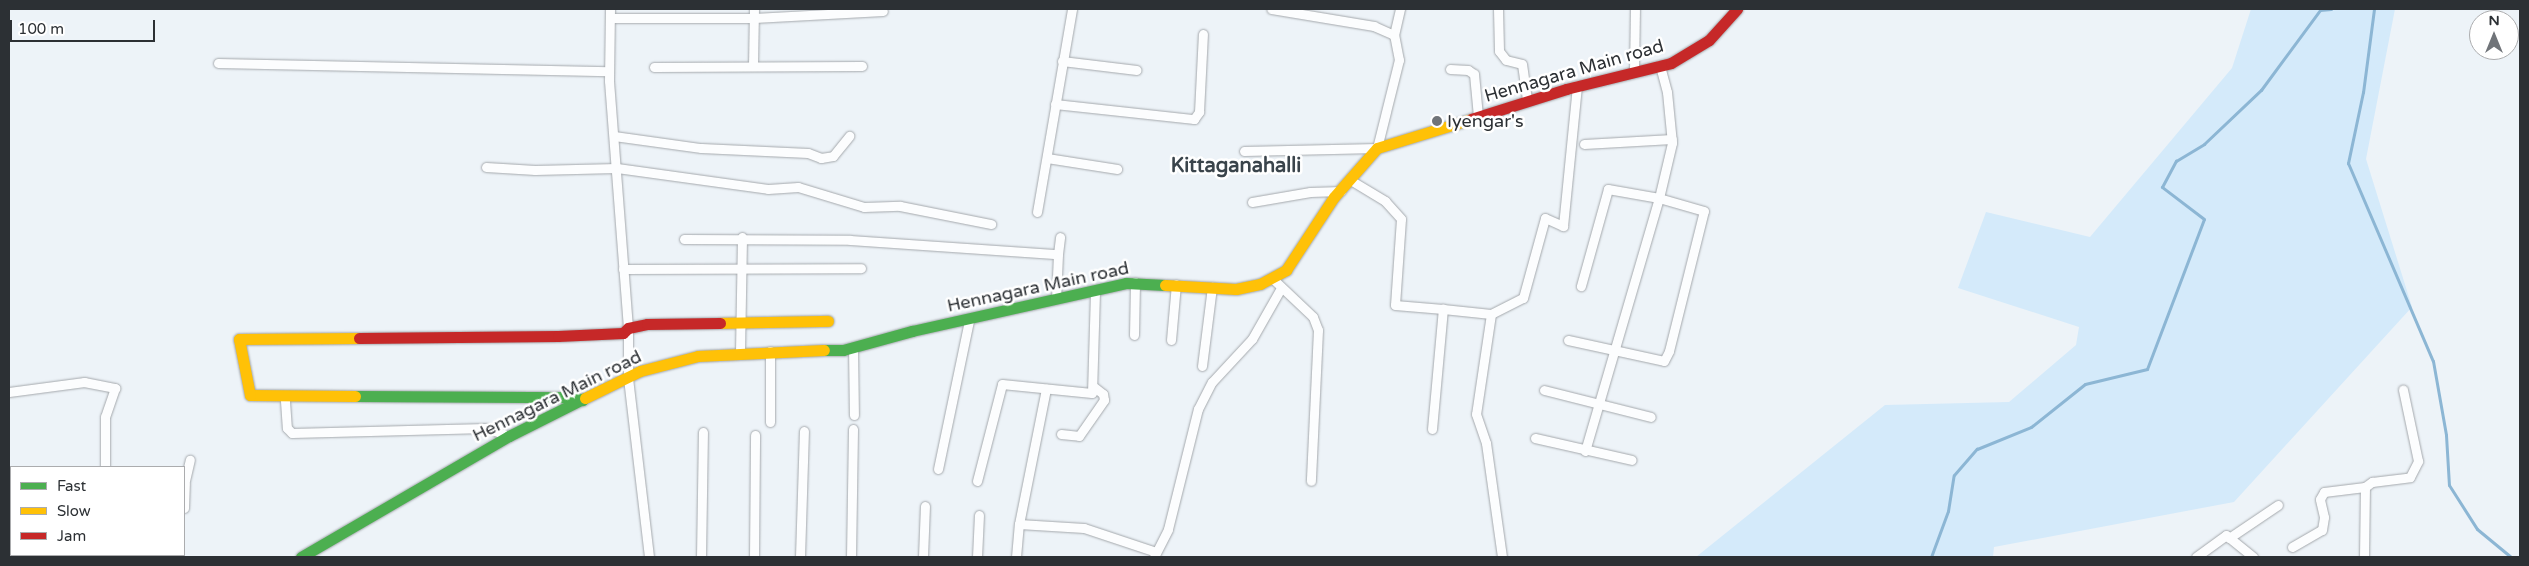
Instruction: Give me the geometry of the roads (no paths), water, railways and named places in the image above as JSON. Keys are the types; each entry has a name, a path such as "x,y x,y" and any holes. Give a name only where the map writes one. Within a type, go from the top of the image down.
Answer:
{"street":[{"path":"1037,212 1072,9"},
{"path":"1271,9 1374,26 1394,35"},
{"path":"1244,151 1377,148 1399,60 1394,35 1400,9"},
{"path":"1498,9 1499,51 1506,60 1522,64 1527,101"},
{"path":"1634,72 1635,9"},
{"name":"Hennagara Main road","path":"301,557 508,436 628,378 698,356 740,352 810,352 853,347 912,331 1135,282 1236,289 1273,279 1286,270 1341,191 1352,181 1377,148 1577,86 1671,63 1708,40 1737,9"},
{"path":"649,557 628,378 628,328 622,269 617,168 609,72 610,13 754,14 883,11"},
{"path":"753,66 754,14"},
{"path":"1055,104 1194,119 1199,112 1203,34"},
{"path":"1062,61 1136,70"},
{"path":"218,63 609,72"},
{"path":"1585,451 1613,350 1660,198 1672,139 1660,65"},
{"path":"654,67 862,66"},
{"path":"1450,69 1468,70 1474,74 1478,116"},
{"path":"1352,181 1384,201 1401,219 1395,305 1491,314 1523,298 1545,218 1563,226 1577,86"},
{"path":"614,136 701,148 808,153 821,158 833,156 849,136"},
{"path":"1584,144 1672,139"},
{"path":"1047,158 1117,169"},
{"path":"486,166 535,170 617,168 768,189 798,187 858,206 900,206 991,224"},
{"path":"1568,340 1664,361 1669,351 1704,211 1660,198 1608,189 1581,286"},
{"path":"1252,202 1310,192 1341,191"},
{"path":"684,238 742,237 850,240 1058,254"},
{"path":"740,352 742,237"},
{"path":"1056,299 1060,237"},
{"path":"622,269 862,268"},
{"path":"1273,279 1313,316 1318,330 1311,481"},
{"path":"1134,335 1135,282"},
{"path":"1171,340 1176,284"},
{"path":"1202,366 1212,287"},
{"path":"1019,524 1084,528 1155,555 1168,529 1198,409 1212,382 1252,339 1281,288"},
{"path":"977,481 999,387 1006,383 1092,393 1094,386 1095,292"},
{"path":"1432,429 1443,309"},
{"path":"1491,314 1476,414 1486,444 1502,557"},
{"path":"582,400 574,397 250,395 240,339 558,336 623,334 628,328 648,324 740,320 828,321"},
{"path":"938,469 969,320"},
{"path":"853,347 854,415"},
{"path":"770,351 770,422"},
{"path":"9,392 84,382 115,388 106,417 105,466"},
{"path":"1061,434 1079,436 1104,400 1103,394 1094,386"},
{"path":"1016,557 1019,524 1046,389"},
{"path":"1544,390 1598,402 1651,417"},
{"path":"2292,547 2322,530 2324,517 2320,499 2324,492 2366,487 2372,482 2410,477 2416,470 2418,461 2404,390"},
{"path":"285,402 287,428 292,432 486,428 508,436"},
{"path":"851,557 853,429"},
{"path":"800,557 804,431"},
{"path":"701,557 703,432"},
{"path":"754,557 755,435"},
{"path":"1535,438 1585,451 1632,460"},
{"path":"185,484 190,460"},
{"path":"2364,557 2366,487"},
{"path":"2229,538 2278,505"},
{"path":"923,557 925,506"},
{"path":"977,557 979,515"},
{"path":"2196,557 2222,536 2229,538 2253,557"}],"waterway":[{"path":"1931,557 1948,511 1954,475 1977,449 2031,427 2085,384 2147,369 2204,219 2162,187 2176,161 2204,144 2261,90 2320,10 2331,9"},
{"path":"2374,9 2363,92 2348,163 2433,361 2446,435 2449,485 2477,529 2511,557"}],"place":[{"name":"Iyengar's","path":"1437,121"}],"district":[{"name":"Kittaganahalli","path":"1236,166"}]}
